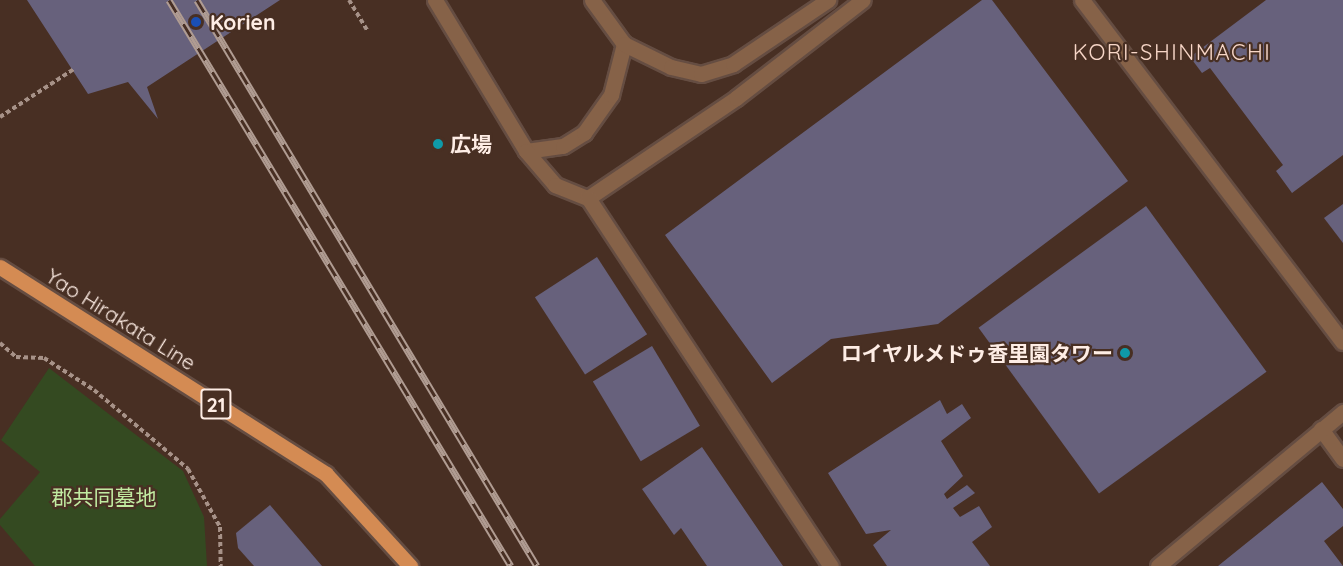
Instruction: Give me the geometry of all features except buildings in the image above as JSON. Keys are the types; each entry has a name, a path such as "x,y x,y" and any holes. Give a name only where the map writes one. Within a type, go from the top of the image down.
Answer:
{"main road":[{"name":"Yao Hirakata Line","path":"0,267 326,474 410,566"}],"street":[{"path":"435,0 526,151 555,185 588,198 831,566"},
{"path":"592,0 624,44 671,67 701,74 733,64 828,0"},
{"path":"588,198 736,98 863,0"},
{"path":"1082,0 1343,342"},
{"path":"526,151 563,146 584,133 611,96 624,44"},
{"path":"1158,566 1343,412"},
{"path":"1320,429 1343,459"}],"path":[{"path":"349,0 367,30"},
{"path":"0,117 74,69"},
{"path":"0,343 16,357 44,358 94,390 188,469 220,527 221,566"}],"green space":[{"name":"郡共同墓地","path":"49,368 183,471 204,517 207,566 35,566 0,525 0,519 40,472 1,440"}],"railway":[{"path":"169,0 511,566"},
{"path":"197,0 537,566"}],"place":[{"name":"Korien","path":"196,22"},
{"name":"広場","path":"438,144"},
{"name":"ロイヤルメドゥ香里園タワー","path":"1125,353"}],"district":[{"name":"KORI-SHINMACHI","path":"1172,53"}]}
